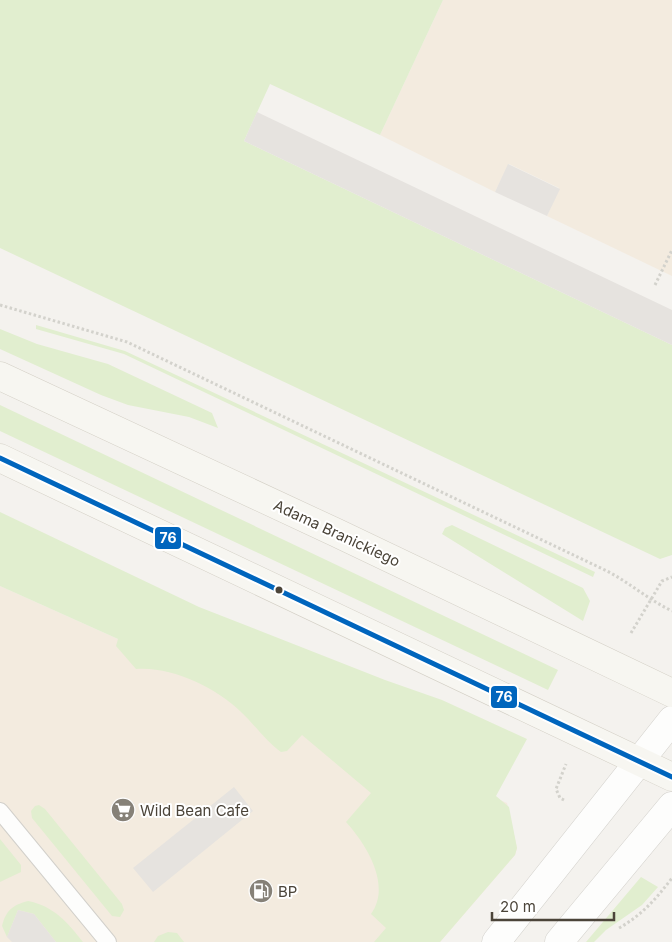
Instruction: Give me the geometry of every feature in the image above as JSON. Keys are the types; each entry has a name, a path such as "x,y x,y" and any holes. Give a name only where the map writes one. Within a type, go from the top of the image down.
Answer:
{"main road":[{"name":"Adama Branickiego","path":"0,376 337,533 672,693"},
{"path":"0,458 672,777"}],"street":[{"path":"496,942 672,720"},
{"path":"559,942 672,806"}],"lane":[{"path":"0,811 108,942"}],"path":[{"path":"655,285 672,250"},
{"path":"0,306 127,342 607,571 628,582 650,600 672,611"},
{"path":"627,640 662,581 672,577"},
{"path":"560,798 556,789 567,762"},
{"path":"616,930 634,920 648,907 672,878"}],"shaded area":[{"path":"443,0 672,0 672,276 547,216 559,188 509,164 495,192 380,135"},
{"path":"257,112 672,310 672,345 244,141"},
{"path":"508,164 560,189 547,216 495,192"},
{"path":"0,586 118,639 507,803 517,848 515,855 440,942 0,942"},
{"path":"234,787 253,811 153,892 133,868"},
{"path":"18,910 34,914 56,942 12,942 7,937"}],"green space":[{"path":"0,0 443,0 380,135 270,84 244,141 672,345 672,555 660,559 0,248"},
{"path":"36,325 125,351 595,572 593,577 124,354 36,329"},
{"path":"0,329 37,344 108,364 212,413 218,428 189,417 128,405 101,395 0,349"},
{"path":"0,405 558,670 548,690 0,431"},
{"path":"0,512 199,607 385,680 442,700 527,739 496,796 509,807 517,848 515,855 440,942 374,942 386,928 371,914 377,903 378,878 368,853 346,822 371,793 302,735 287,751 281,752 230,702 205,686 164,671 136,669 116,646 118,639 0,586"},
{"path":"452,525 583,588 590,601 583,621 442,534 445,528"},
{"path":"39,805 45,809 122,904 124,910 120,917 112,916 32,818 31,811 35,806"},
{"path":"0,839 21,865 21,872 0,882"},
{"path":"641,877 658,887 642,905 606,930 594,942 586,942"},
{"path":"28,901 37,903 60,916 83,942 56,942 34,914 18,910 7,937 2,926 8,912 14,906"},
{"path":"168,932 177,933 184,942 154,942 158,936"}],"transit line":[{"name":"76","path":"0,458 672,777"}],"place":[{"name":"Wild Bean Cafe","path":"123,810"},
{"name":"BP","path":"261,891"}]}
